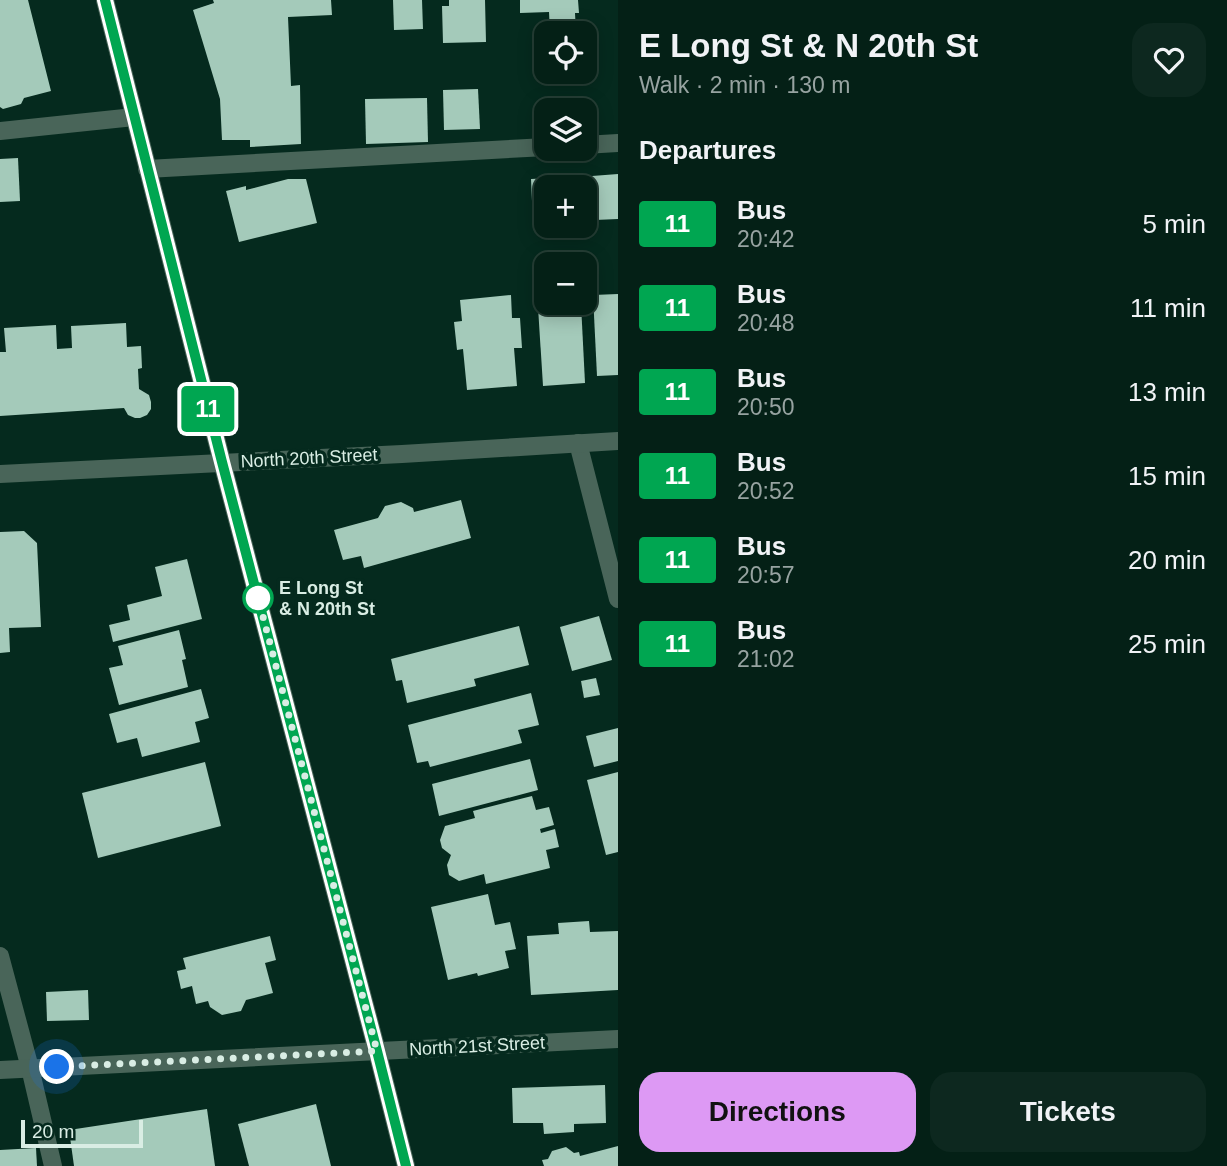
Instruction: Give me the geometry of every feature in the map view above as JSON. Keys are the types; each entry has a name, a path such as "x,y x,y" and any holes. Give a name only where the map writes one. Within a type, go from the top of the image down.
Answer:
{"street":[{"path":"105,0 222,462 406,1166"},
{"path":"0,131 134,117"},
{"path":"597,144 618,143"},
{"path":"147,169 534,148"},
{"name":"North 20th Street","path":"0,474 618,441"},
{"path":"578,443 618,599"},
{"path":"0,956 53,1166"},
{"name":"North 21st Street","path":"0,1070 618,1038"}],"building":[{"path":"0,0 28,0 51,91 24,98 21,104 3,109 0,107"},
{"path":"213,0 331,0 332,15 288,17 291,86 300,85 301,144 250,147 250,140 222,140 220,99 193,10 214,3"},
{"path":"393,0 422,0 423,29 394,30"},
{"path":"449,0 485,0 486,42 443,43 442,6 449,6"},
{"path":"520,0 578,0 579,13 575,13 575,21 549,21 549,12 520,13"},
{"path":"478,89 480,129 444,130 443,90"},
{"path":"427,98 428,142 366,144 365,99"},
{"path":"18,158 20,201 0,202 0,159"},
{"path":"618,174 618,219 597,220 597,176"},
{"path":"288,179 306,179 317,223 239,242 226,191 246,186 246,190"},
{"path":"531,179 534,179 533,223"},
{"path":"618,294 618,375 597,376 594,315 597,315 597,295"},
{"path":"511,295 512,318 520,318 522,348 514,348 517,386 467,390 463,349 457,350 454,322 462,321 460,300"},
{"path":"539,315 582,315 585,383 543,386"},
{"path":"126,323 127,347 141,346 139,389 149,395 151,409 147,415 135,418 128,415 124,408 0,416 0,352 6,352 4,328 56,325 57,349 72,348 71,326"},
{"path":"461,500 471,538 364,568 361,556 343,560 334,530 378,518 385,506 401,502 413,508 414,512"},
{"path":"24,531 37,543 41,627 9,628 10,652 0,653 0,532"},
{"path":"187,559 202,619 113,642 109,625 130,620 127,605 162,596 155,567"},
{"path":"599,616 612,660 572,671 560,627"},
{"path":"519,626 529,665 474,679 476,686 407,703 402,680 396,681 391,659"},
{"path":"179,630 186,659 182,660 188,687 119,705 109,668 123,665 118,646"},
{"path":"596,678 600,695 584,698 581,681"},
{"path":"201,689 209,718 195,722 200,742 142,757 137,738 117,743 109,714"},
{"path":"531,693 539,725 518,730 522,743 430,767 428,761 417,763 408,725"},
{"path":"618,728 618,761 594,767 586,736"},
{"path":"530,759 538,790 439,816 432,784"},
{"path":"205,762 221,826 98,858 82,793"},
{"path":"618,772 618,852 606,855 587,780"},
{"path":"532,796 536,810 549,807 554,825 540,829 541,833 555,829 559,847 546,850 550,868 486,884 484,874 459,881 449,875 447,865 451,855 442,848 440,840 445,826 475,818 473,811"},
{"path":"488,894 495,925 510,922 516,949 505,951 509,968 448,980 431,907"},
{"path":"589,921 590,932 618,931 618,990 531,995 527,936 559,934 558,923"},
{"path":"270,936 276,960 265,963 273,993 246,1000 241,1011 222,1015 210,1007 208,1001 196,1004 192,986 181,989 177,971 186,969 183,958"},
{"path":"88,990 89,1020 47,1021 46,992"},
{"path":"605,1085 606,1123 574,1124 574,1132 544,1134 543,1123 513,1123 512,1088"},
{"path":"316,1104 331,1166 249,1166 238,1124"},
{"path":"207,1109 215,1166 74,1166 69,1130"},
{"path":"618,1146 618,1166 544,1166 542,1160 548,1159 552,1151 566,1147 574,1153 579,1152 580,1156"},
{"path":"36,1148 37,1166 0,1166 0,1150"}],"bus line":[{"name":"11","path":"105,0 222,462 406,1166"}],"place":[{"name":"E Long St & N 20th St","path":"258,598"}],"route":[{"path":"57,1067 377,1051 256,590 258,598"}]}
